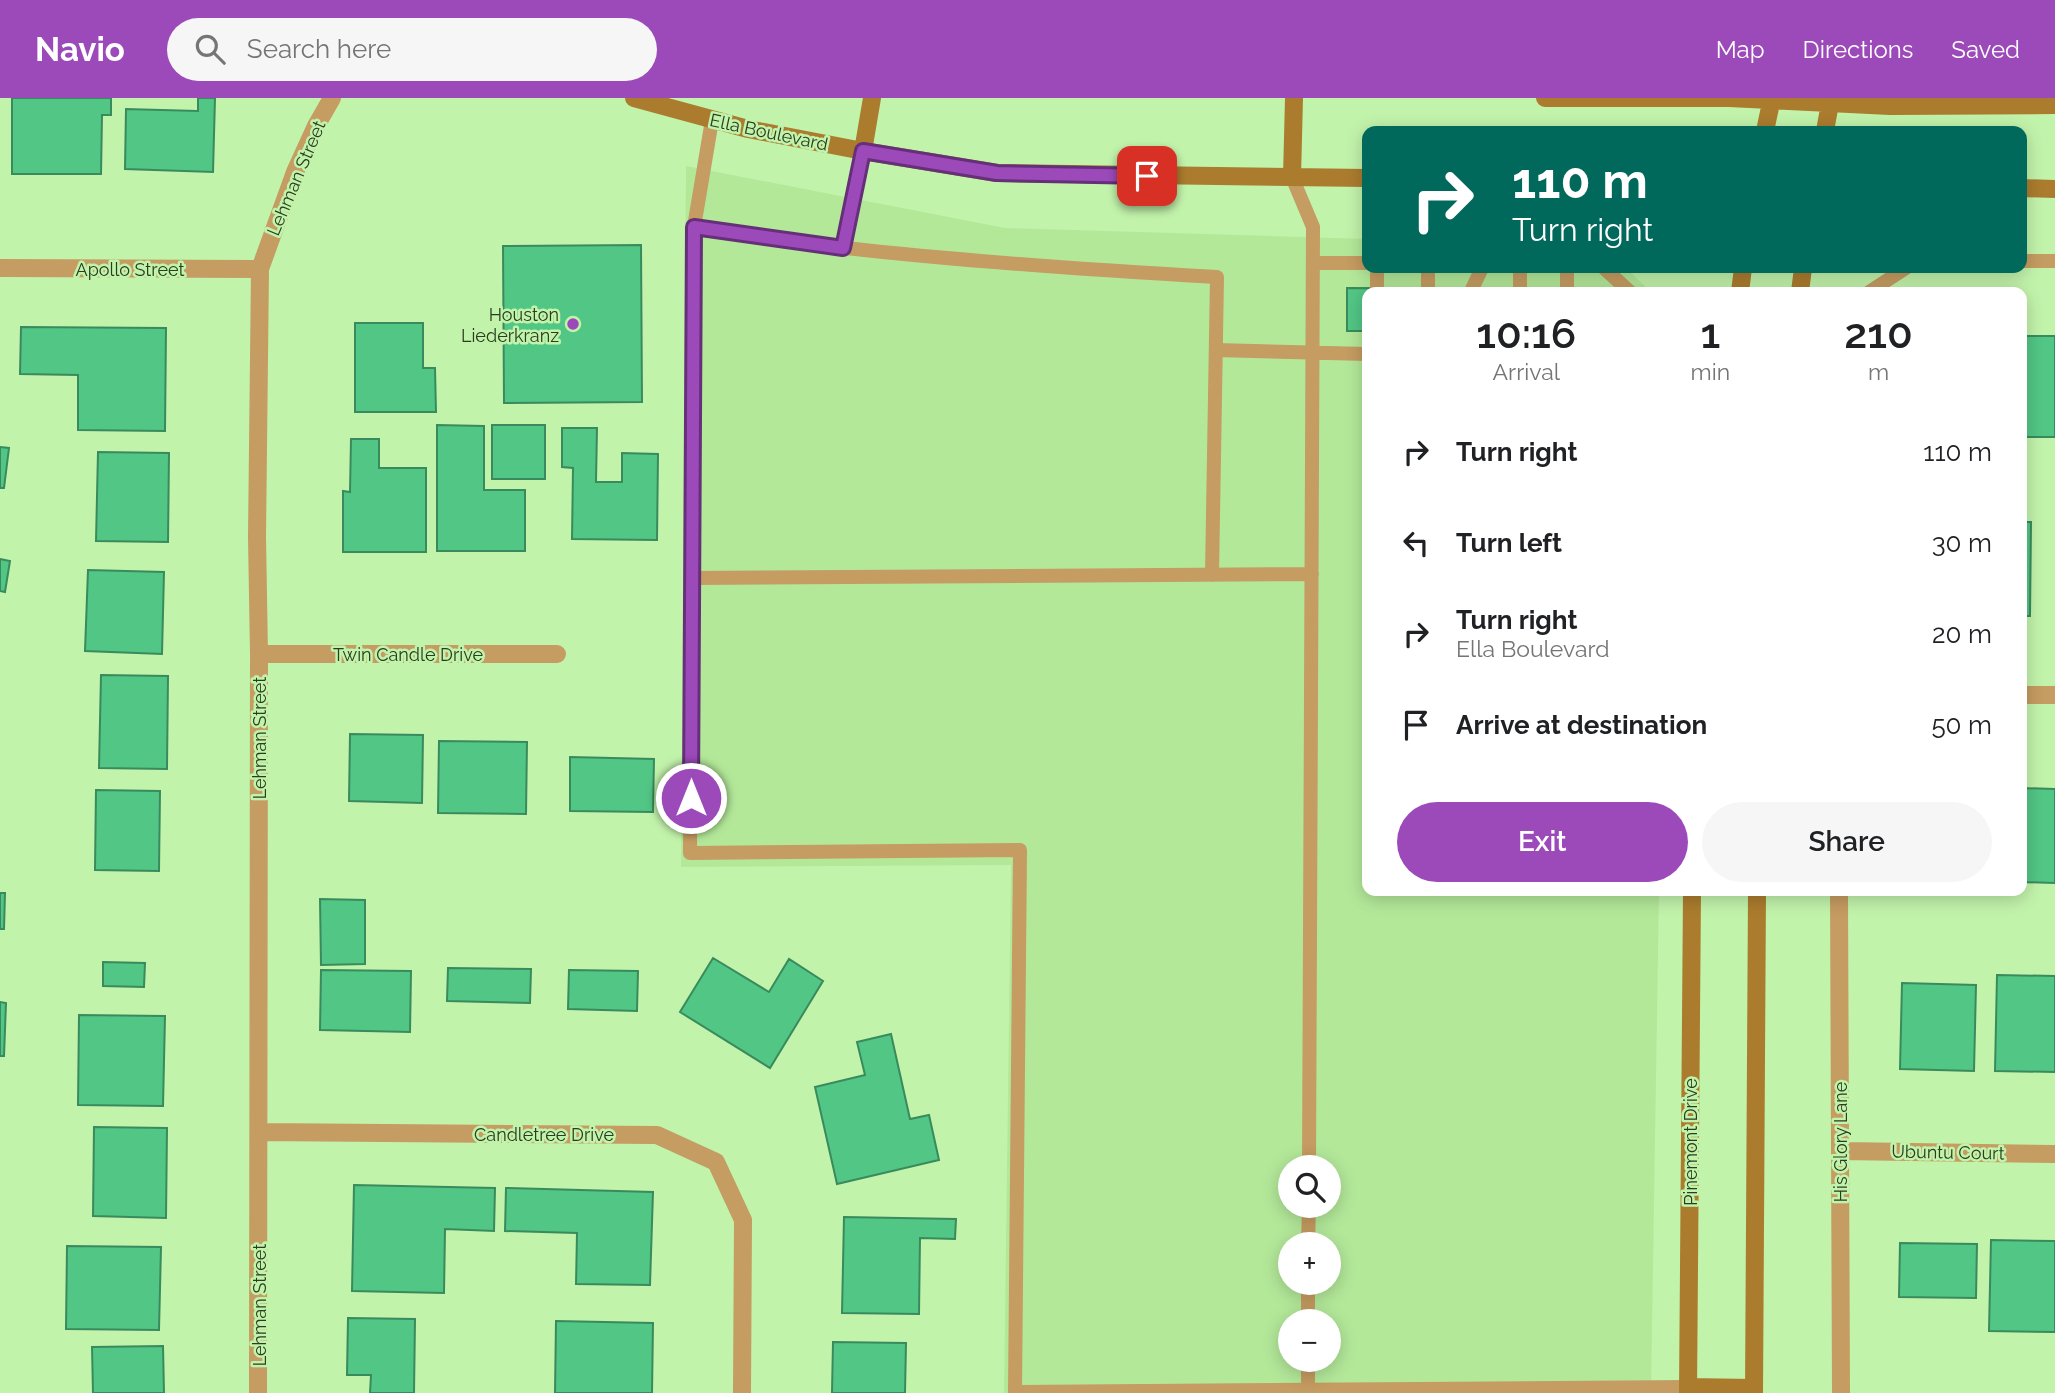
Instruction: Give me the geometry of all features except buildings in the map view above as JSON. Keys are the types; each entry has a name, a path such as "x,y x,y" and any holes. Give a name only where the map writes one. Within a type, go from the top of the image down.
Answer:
{"main road":[{"name":"Ella Boulevard","path":"634,98 712,120 863,151 997,173 1362,178"},
{"path":"863,151 872,98"},
{"path":"1292,177 1294,98"},
{"path":"1545,98 1771,99 1890,106 2055,105"},
{"path":"1766,126 1771,99"},
{"path":"1826,126 1830,101"},
{"path":"2027,188 2055,189"},
{"name":"Pinemont Drive","path":"1688,1390 1692,896"},
{"path":"1688,1390 1754,1390 1757,896"}],"street":[{"name":"Lehman Street","path":"258,1393 257,537 260,269 295,172 332,98"},
{"name":"Apollo Street","path":"0,268 260,269"},
{"name":"Twin Candle Drive","path":"259,654 557,654"},
{"path":"2027,695 2055,695"},
{"name":"His Glory Lane","path":"1839,896 1841,1393"},
{"name":"Candletree Drive","path":"259,1132 657,1135 716,1162 743,1220 742,1393"},
{"name":"Ubuntu Court","path":"1840,1151 2055,1154"}],"lane":[{"path":"712,120 694,227 690,853 1020,850 1015,1392 1308,1389 1688,1390"},
{"path":"843,248 863,151"},
{"path":"1292,177 1313,228 1309,1155"},
{"path":"694,227 843,248 1030,266 1217,277 1212,575"},
{"path":"2027,261 2055,261"},
{"path":"1313,263 1362,263"},
{"path":"1609,273 1625,287"},
{"path":"1877,287 1898,273"},
{"path":"1216,350 1362,354"},
{"path":"693,578 1312,575"},
{"path":"1308,1372 1308,1389"}],"shaded area":[{"path":"686,166 1005,228 1362,239 1362,273 1631,273 1646,287 1362,287 1362,896 1659,896 1651,1393 1004,1393 1011,865 681,867"}],"place":[{"name":"Houston Liederkranz","path":"573,324"}],"route":[{"path":"691,798 694,227 843,248 863,151 997,173 1147,176"}]}
